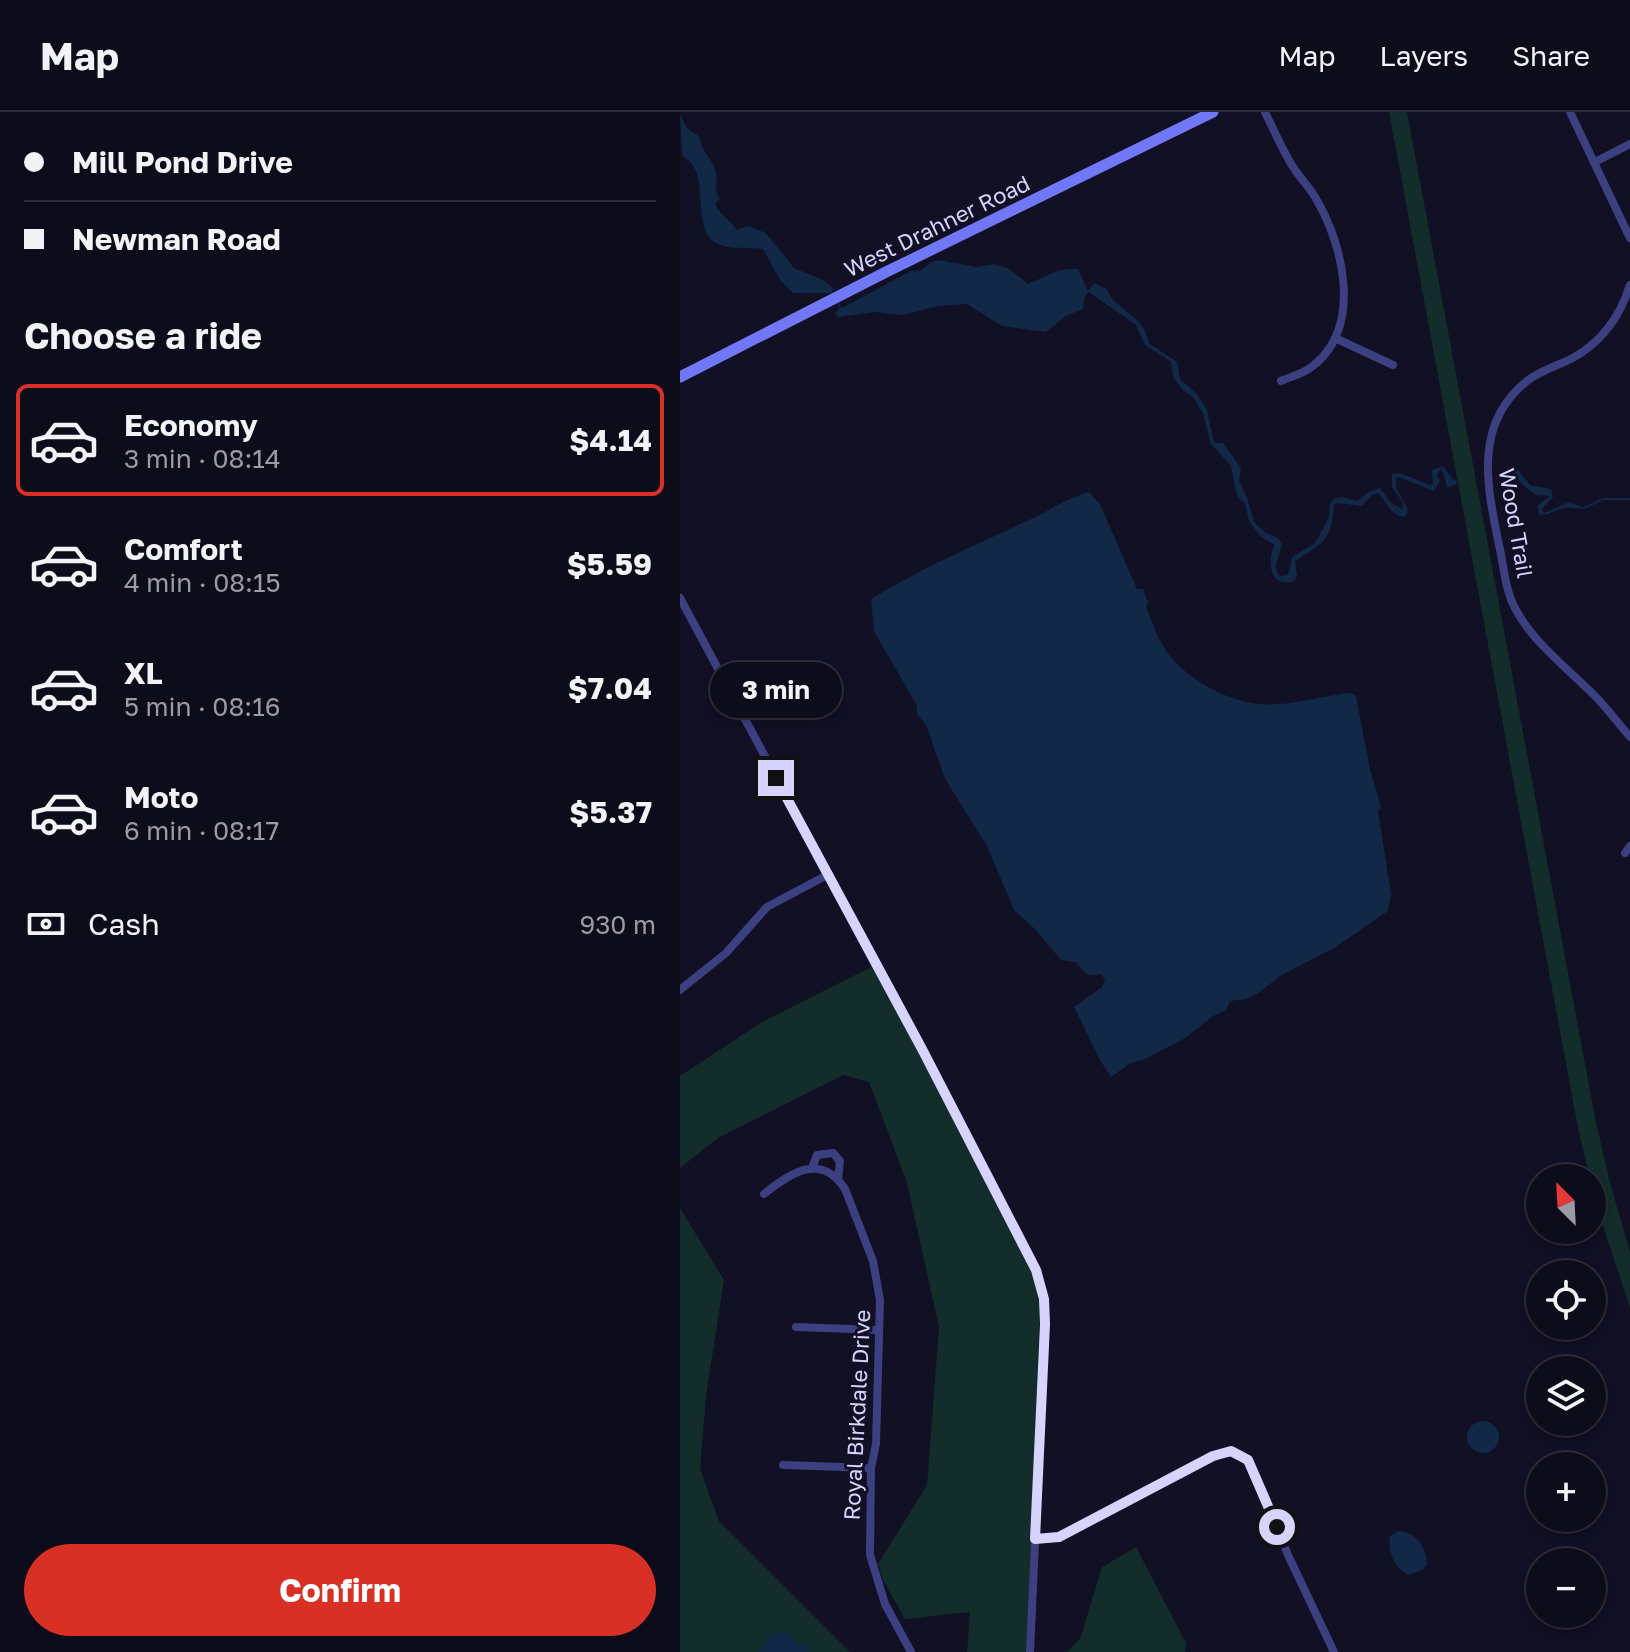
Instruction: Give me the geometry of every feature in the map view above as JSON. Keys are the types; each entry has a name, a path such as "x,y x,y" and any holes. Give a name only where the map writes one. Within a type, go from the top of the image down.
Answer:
{"street":[{"name":"West Drahner Road","path":"680,377 1213,112"},
{"path":"1265,112 1289,161 1317,200 1342,265 1345,293 1335,338 1309,368 1281,381"},
{"path":"1570,112 1630,238"},
{"path":"1595,162 1630,144"},
{"name":"Wood Trail","path":"1630,285 1617,319 1600,337 1574,357 1526,382 1508,402 1494,425 1487,454 1489,491 1507,583 1517,611 1540,641 1598,699 1630,737"},
{"path":"1335,338 1393,365"},
{"path":"680,598 829,874 1036,1270 1044,1299 1045,1324 1030,1652"},
{"path":"680,990 726,953 767,907 829,874"},
{"name":"Royal Birkdale Drive","path":"764,1194 779,1182 812,1168 817,1155 833,1153 840,1161 838,1179 873,1261 880,1300 876,1444 871,1468 868,1539 873,1571 885,1604 911,1652"},
{"path":"812,1168 838,1179"},
{"path":"796,1327 878,1330"},
{"path":"1035,1539 1059,1537 1213,1456 1231,1451 1239,1453 1248,1460 1254,1472 1288,1555 1334,1652"},
{"path":"783,1465 871,1468"}],"green space":[{"path":"1389,112 1407,112 1606,1164 1587,1164"},
{"path":"873,966 1034,1275 1040,1305 1027,1652 967,1652 970,1612 905,1619 883,1580 878,1564 927,1485 939,1327 907,1183 869,1082 843,1075 718,1138 680,1168 680,1076 762,1022"},
{"path":"1606,1166 1630,1252 1630,1308 1606,1235"},
{"path":"680,1208 724,1280 706,1396 700,1469 719,1521 850,1652 680,1652"},
{"path":"1136,1547 1186,1643 1185,1652 1067,1652 1080,1639 1102,1567"}],"water":[{"path":"680,114 687,128 700,137 702,147 715,169 720,199 715,204 720,211 737,230 748,226 766,233 794,268 823,280 833,288 832,292 842,308 911,271 922,270 939,260 976,267 995,264 1009,269 1028,284 1058,271 1078,269 1088,291 1094,283 1107,289 1112,299 1144,329 1150,344 1177,362 1180,379 1196,393 1207,410 1214,443 1223,443 1241,468 1239,481 1254,522 1282,544 1276,566 1281,576 1288,575 1292,557 1315,543 1329,517 1333,499 1342,497 1357,501 1380,488 1390,502 1402,509 1403,503 1392,487 1392,474 1400,473 1430,485 1433,483 1432,470 1443,466 1452,479 1458,481 1447,487 1440,469 1437,475 1440,481 1434,491 1398,477 1396,487 1408,510 1405,517 1392,511 1378,493 1362,506 1337,503 1324,540 1295,561 1297,575 1294,581 1280,581 1272,572 1271,565 1275,545 1260,536 1249,521 1245,504 1237,496 1231,466 1211,444 1203,413 1193,397 1173,377 1171,362 1145,345 1136,325 1089,292 1085,296 1083,309 1066,316 1046,332 1002,326 967,304 938,306 903,315 875,312 838,317 835,313 840,308 831,293 793,293 780,280 763,249 728,247 711,239 703,221 695,169 682,155"},
{"path":"1511,466 1530,485 1551,489 1553,497 1542,509 1544,513 1569,502 1584,508 1539,514 1538,505 1550,496 1537,495 1529,490 1510,470 1508,467"},
{"path":"1089,492 1100,504 1137,589 1143,589 1148,603 1146,607 1160,641 1190,675 1224,695 1260,704 1351,693 1356,696 1381,808 1378,811 1391,894 1388,911 1334,948 1280,976 1247,999 1230,1001 1226,1010 1185,1038 1129,1064 1111,1077 1074,1007 1102,987 1105,980 1101,974 1087,974 1076,962 1061,960 1014,910 987,846 945,779 926,725 917,714 917,706 874,631 871,599 909,577"},
{"path":"1483,1421 1495,1425 1499,1437 1495,1449 1483,1453 1471,1449 1467,1437 1471,1425"},
{"path":"1398,1531 1415,1537 1422,1546 1427,1563 1423,1570 1408,1575 1395,1563 1390,1536"},
{"path":"788,1633 799,1644 807,1643 809,1652 757,1652 770,1634"}],"waterway":[{"path":"1584,508 1603,499 1630,499"}],"route":[{"path":"776,778 922,1049 1036,1270 1044,1299 1045,1324 1035,1539 1059,1537 1213,1456 1231,1451 1248,1460 1277,1527"}]}
